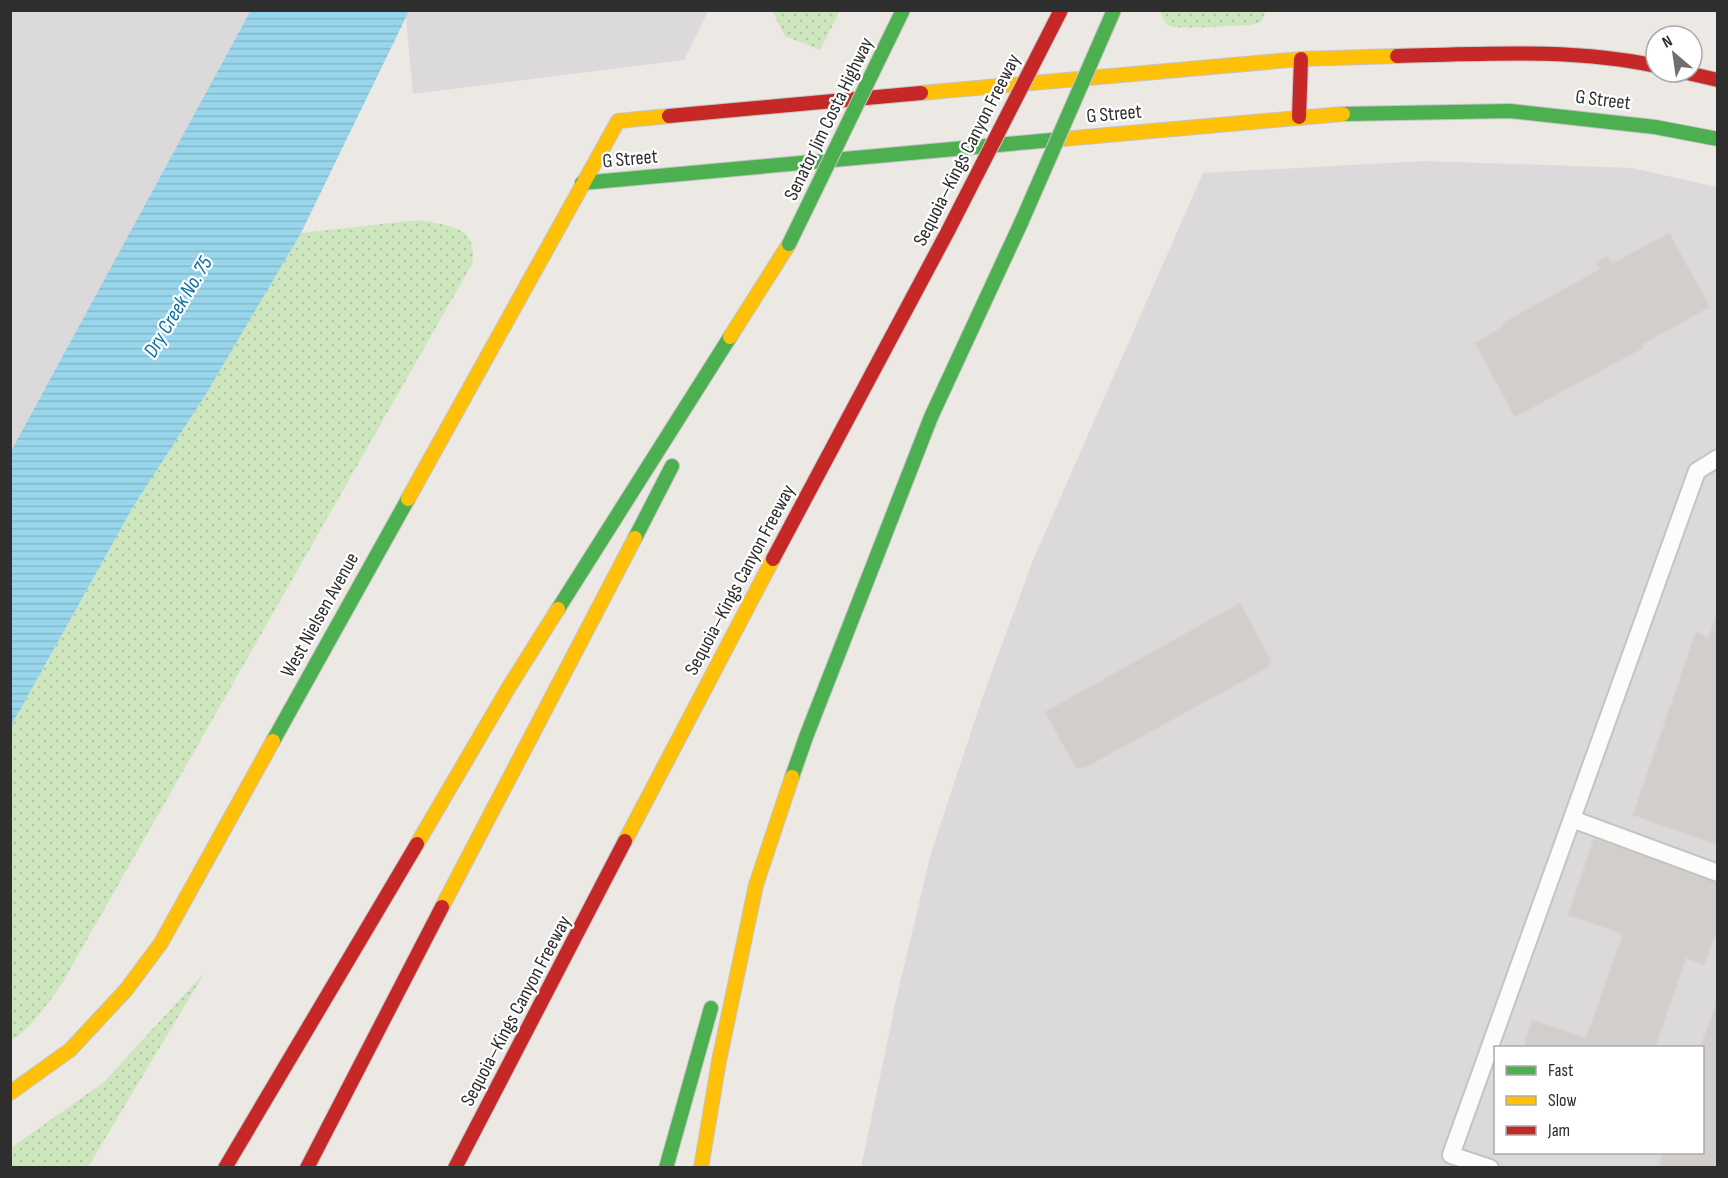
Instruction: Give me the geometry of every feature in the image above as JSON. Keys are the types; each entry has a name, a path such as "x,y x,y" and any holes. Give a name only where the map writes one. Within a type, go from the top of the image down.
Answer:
{"main road":[{"name":"Senator Jim Costa Highway","path":"789,244 903,10"},
{"name":"Sequoia–Kings Canyon Freeway","path":"455,1167 746,610 948,231 1061,10"},
{"path":"727,961 756,885 806,737 931,417 1021,223 1114,10"},
{"name":"G Street","path":"582,183 618,121 1301,59 1467,54 1566,55 1644,63"},
{"path":"1299,117 1301,59"},
{"name":"G Street","path":"582,183 1299,117 1424,111 1510,111 1655,127 1718,139"},
{"name":"West Nielsen Avenue","path":"10,1093 70,1050 126,990 161,943 582,183"},
{"path":"705,403 789,244"},
{"path":"225,1167 509,687 789,244"},
{"path":"307,1167 677,456"},
{"path":"701,1167 719,1061 756,885"},
{"path":"666,1167 715,995"},
{"path":"230,1167 272,1091"}],"lane":[{"path":"1490,1167 1451,1155 1697,471 1718,458"},
{"path":"1572,819 1718,873"}],"shaded area":[{"path":"409,10 708,11 684,60 413,94 406,17"},
{"path":"11,11 251,11 11,451"},
{"path":"1425,161 1632,168 1717,187 1717,1167 861,1168 896,1000 931,853 983,696 1033,560 1203,173"}],"green space":[{"path":"772,10 840,11 820,50 785,36"},
{"path":"1160,10 1266,11 1261,22 1251,25 1185,28 1168,25"},
{"path":"419,220 450,226 466,235 473,251 472,264 61,985 32,1023 11,1041 11,726 133,507 206,394 301,233"},
{"path":"205,972 88,1167 11,1167 11,1148 104,1082"}],"water":[{"name":"Dry Creek No. 75","path":"251,10 409,11 301,233 206,394 133,507 11,726 11,451"}],"building":[{"path":"1669,233 1710,307 1641,345 1643,348 1515,417 1475,343 1504,326 1503,323 1600,269 1596,263 1607,256 1612,264"},
{"path":"1240,603 1271,661 1267,668 1084,768 1076,768 1045,712"},
{"path":"1718,613 1718,845 1633,815 1696,631 1708,638"},
{"path":"1594,838 1718,881 1718,928 1704,965 1686,958 1656,1046 1524,1046 1532,1020 1586,1038 1623,934 1568,915"},
{"path":"1718,998 1718,1168 1658,1168 1662,1154 1704,1154 1704,1046 1701,1046"}],"traffic: fast":[{"path":"789,244 903,10"},
{"path":"1021,223 1114,10"},
{"path":"1343,114 1510,111 1655,127 1718,139"},
{"path":"582,183 1063,139"},
{"path":"792,777 931,417 1021,223"},
{"path":"558,609 730,337"},
{"path":"635,538 672,466"},
{"path":"273,741 408,499"},
{"path":"666,1168 711,1008"}],"traffic: slow":[{"path":"921,93 1301,59 1397,56"},
{"path":"1063,139 1343,114"},
{"path":"408,499 618,121 669,116"},
{"path":"730,337 789,244"},
{"path":"442,907 635,538"},
{"path":"625,841 773,559"},
{"path":"417,844 509,687 558,609"},
{"path":"10,1093 70,1050 126,990 161,943 273,741"},
{"path":"701,1168 719,1061 756,885 792,777"}],"traffic: jam":[{"path":"948,231 1061,10"},
{"path":"1397,56 1560,54 1644,64"},
{"path":"1299,117 1301,59"},
{"path":"1704,77 1718,80"},
{"path":"669,116 921,93"},
{"path":"773,559 948,231"},
{"path":"455,1168 625,841"},
{"path":"225,1168 417,844"},
{"path":"307,1168 442,907"}]}
